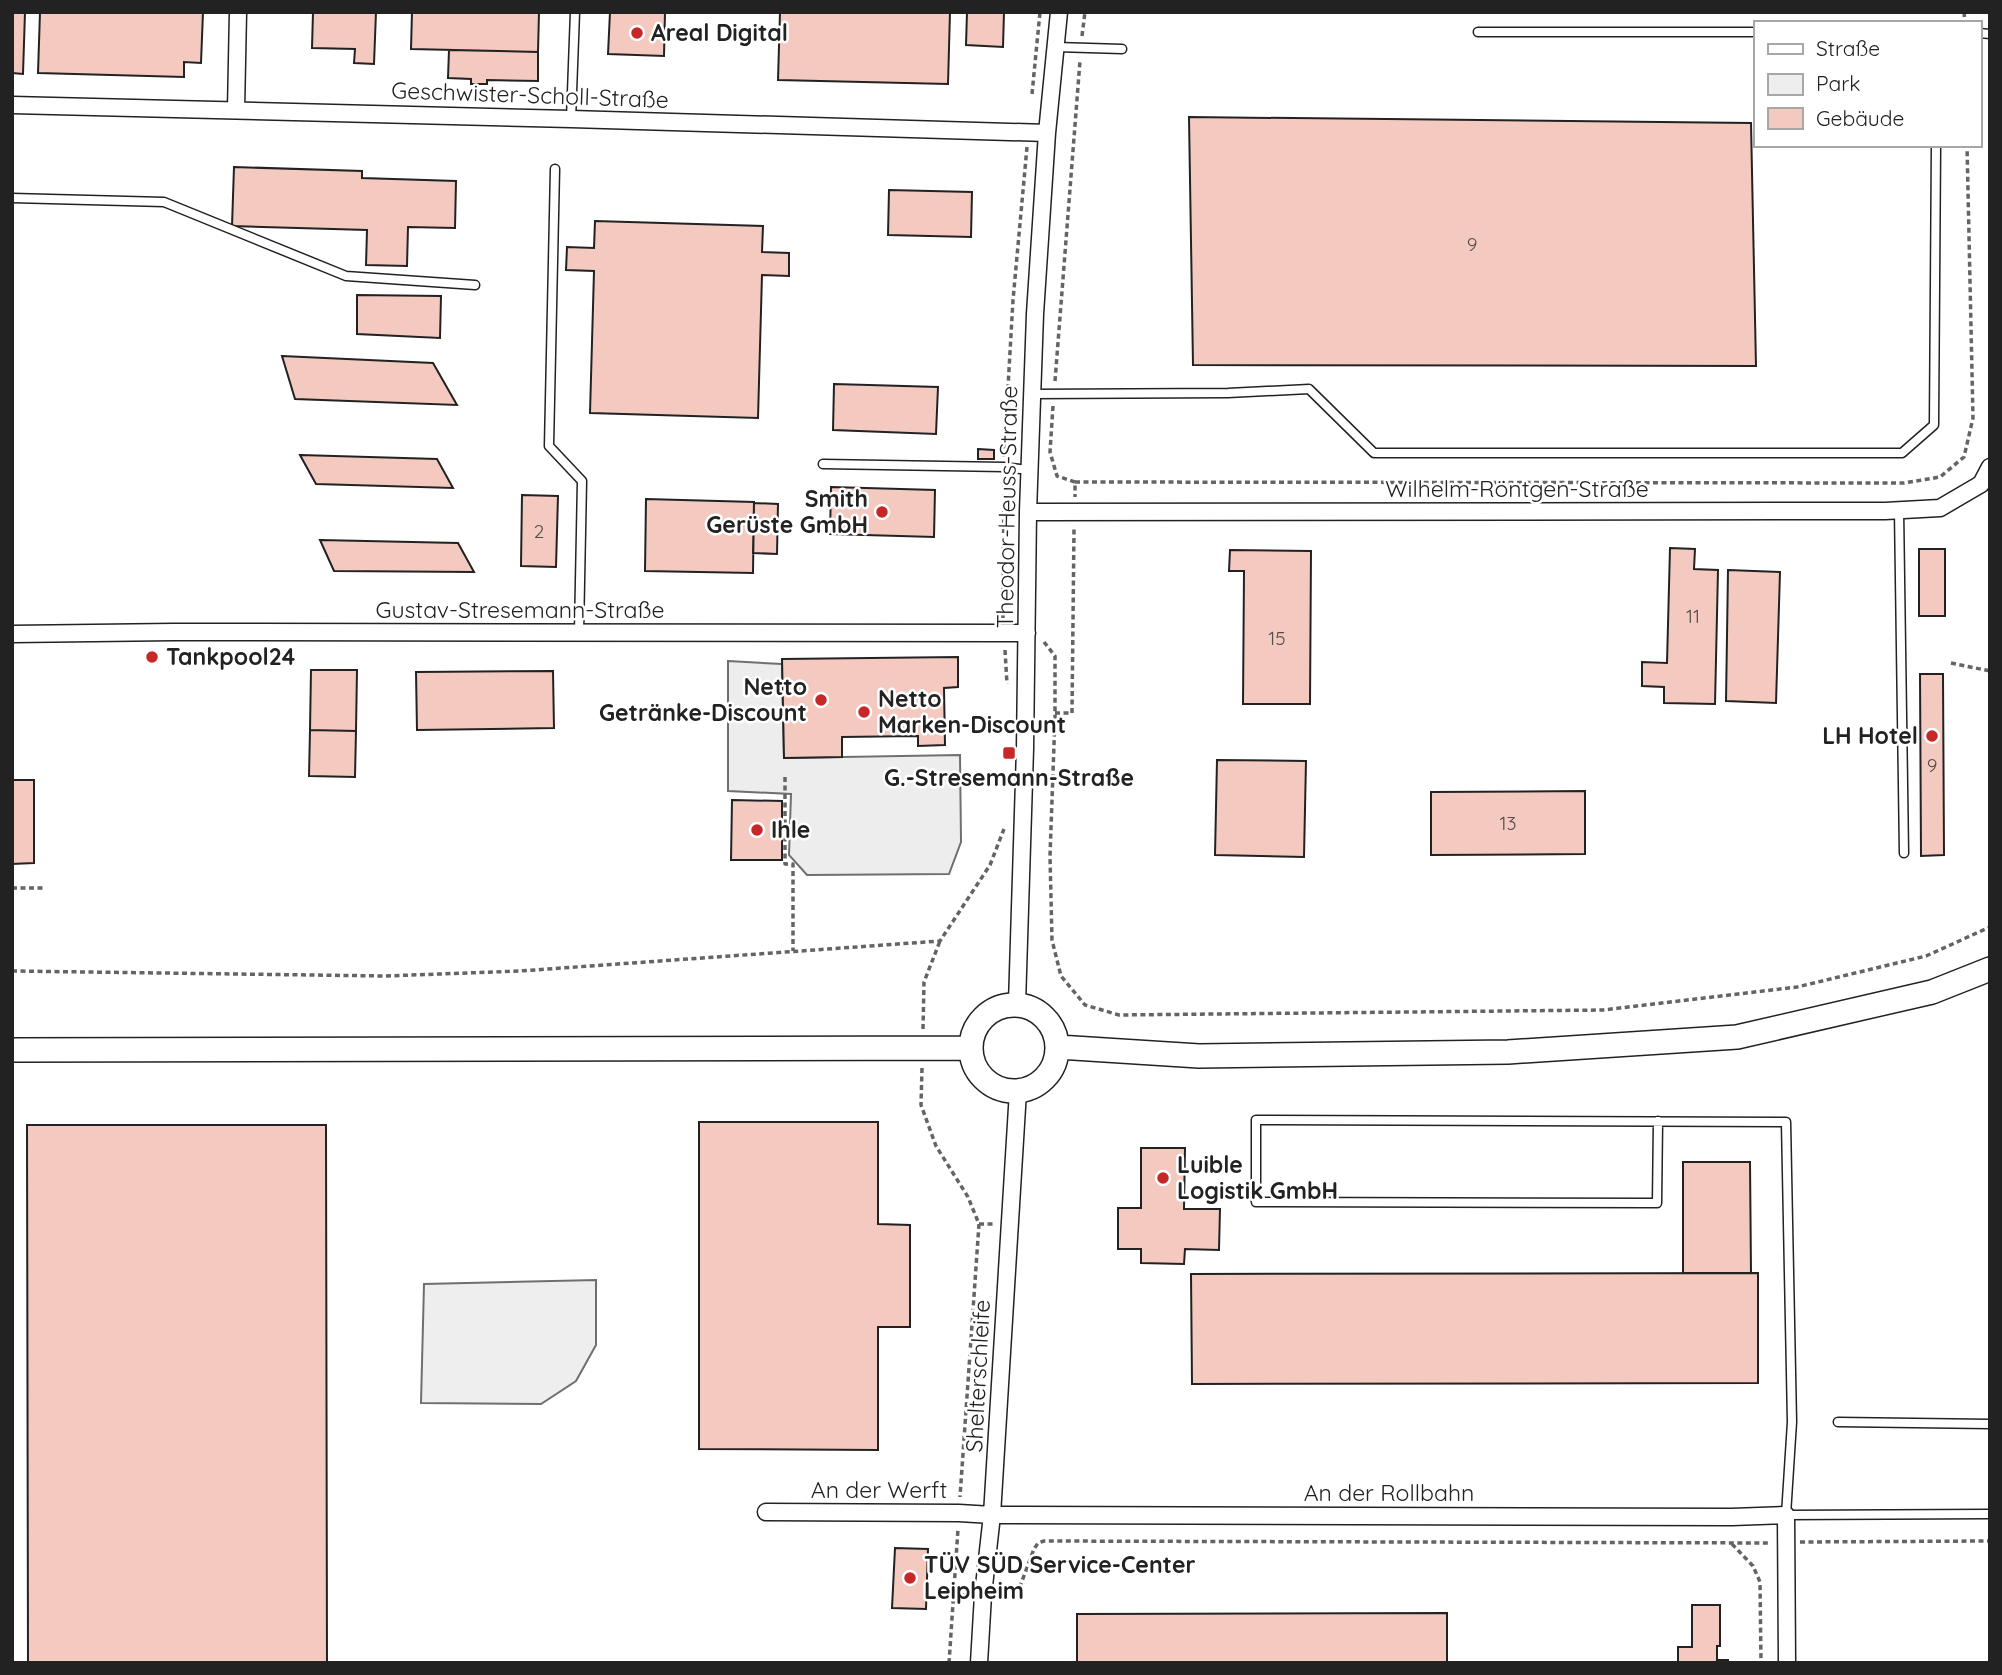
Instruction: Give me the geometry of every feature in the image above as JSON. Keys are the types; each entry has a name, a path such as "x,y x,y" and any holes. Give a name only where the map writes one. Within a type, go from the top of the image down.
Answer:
{"main road":[{"path":"1058,1047 1199,1056 1508,1052 1737,1037 1932,992 1990,969"},
{"path":"1017,1004 1033,1009 1046,1018 1058,1047 1055,1063 1046,1077 1034,1087 1018,1091 1000,1089 985,1080 974,1066 970,1048 972,1034 989,1011 1017,1004"},
{"path":"12,1050 970,1048"}],"street":[{"path":"236,110 238,12"},
{"name":"Theodor-Heuss-Straße","path":"1017,1004 1027,633 1027,512 1035,314 1047,133 1059,12"},
{"name":"Geschwister-Scholl-Straße","path":"12,105 1047,133"},
{"name":"Wilhelm-Röntgen-Straße","path":"1027,512 1899,510 1940,508 1981,484 1990,467"},
{"name":"Gustav-Stresemann-Straße","path":"12,634 1027,633"},
{"name":"Shelterschleife","path":"979,1663 992,1515 1018,1091"},
{"name":"An der Werft","path":"766,1512 992,1515"},
{"name":"An der Rollbahn","path":"992,1515 1786,1515"},
{"path":"1786,1515 1787,1663"}],"lane":[{"path":"571,119 575,12"},
{"path":"1478,32 1754,32"},
{"path":"1056,47 1122,49"},
{"path":"1032,394 1227,393 1309,389 1374,453 1902,453 1934,425 1936,147"},
{"path":"555,169 549,446 582,481 579,633"},
{"path":"12,198 164,202 346,276 475,285"},
{"path":"823,464 1004,467 1029,470"},
{"path":"1899,510 1904,853"},
{"path":"1658,1121 1657,1203 1256,1202 1256,1120 1658,1121 1786,1122 1792,1422 1786,1515 1990,1514"},
{"path":"1838,1422 1990,1424"}],"path":[{"path":"1085,12 1050,452 1057,476 1075,482 1904,483 1940,477 1964,457 1973,418 1967,147"},
{"path":"1055,713 1072,713 1075,482"},
{"path":"1027,633 1041,639 1055,656 1050,856 1052,940 1061,976 1085,1005 1119,1015 1603,1010 1797,987 1926,956 1990,927"},
{"path":"1951,663 1990,671"},
{"path":"785,777 785,864 793,864 793,951"},
{"path":"952,780 1009,780"},
{"path":"1023,797 1052,796"},
{"path":"923,1029 925,982 940,941 990,865 1005,823"},
{"path":"12,888 46,888"},
{"path":"12,971 385,976 520,971 940,941"},
{"path":"922,1066 921,1105 936,1146 968,1198 979,1224 949,1663"},
{"path":"954,1595 1012,1596 1019,1589 1034,1549 1038,1543 1044,1541 1990,1541"},
{"path":"1730,1542 1754,1566 1760,1582 1760,1663"}],"green space":[{"path":"596,1280 596,1345 576,1381 541,1404 421,1403 424,1284"}],"shaded area":[{"path":"728,661 782,664 784,758 960,755 961,842 949,874 807,875 789,855 791,794 728,791"}],"building":[{"path":"12,12 25,12 23,74 12,73"},
{"path":"40,12 203,12 201,63 184,62 184,77 38,73"},
{"path":"313,12 376,12 374,64 354,63 355,49 312,48"},
{"path":"412,12 539,12 538,52 411,49"},
{"name":"Areal Digital","path":"610,12 665,12 664,56 608,54"},
{"path":"780,12 950,12 948,84 778,80"},
{"path":"967,12 1004,12 1003,47 966,45"},
{"path":"449,50 538,52 538,81 487,80 487,84 471,84 471,79 448,78"},
{"path":"1189,117 1751,123 1756,366 1193,365"},
{"path":"234,167 362,171 362,178 456,181 455,228 408,227 407,266 366,265 367,230 232,226"},
{"path":"889,190 972,192 971,237 888,235"},
{"path":"595,221 763,226 762,252 789,253 789,276 762,275 758,418 590,413 594,271 566,270 567,247 594,248"},
{"path":"357,295 441,296 440,338 357,334"},
{"path":"282,356 433,363 457,405 295,399"},
{"path":"834,384 938,387 936,434 833,430"},
{"path":"978,449 994,450 994,459 978,459"},
{"path":"300,455 437,459 453,488 316,484"},
{"name":"Smith Gerüste GmbH","path":"831,487 935,490 934,537 830,534"},
{"path":"522,495 558,496 556,567 521,566"},
{"path":"646,499 754,502 753,573 645,571"},
{"path":"754,503 778,504 777,554 753,553"},
{"path":"320,540 458,543 474,572 334,571"},
{"path":"1670,548 1695,549 1694,569 1718,570 1715,704 1664,703 1664,687 1642,686 1642,662 1667,663"},
{"path":"1919,549 1945,549 1945,616 1919,616"},
{"path":"1230,550 1311,551 1310,704 1243,704 1244,571 1229,571"},
{"path":"1728,570 1780,572 1776,703 1726,701"},
{"name":"Netto Marken-Discount","path":"958,657 958,687 944,688 945,745 918,746 918,736 842,737 842,757 784,758 782,659"},
{"path":"311,670 357,670 356,731 310,730"},
{"path":"553,671 554,728 417,730 416,672"},
{"path":"1920,674 1943,674 1944,855 1921,856"},
{"path":"310,730 356,731 355,777 309,776"},
{"path":"1217,760 1306,761 1304,857 1215,855"},
{"path":"12,780 34,780 34,863 12,864"},
{"path":"1585,791 1585,854 1431,855 1431,792"},
{"name":"Ihle","path":"732,800 782,801 782,860 731,860"},
{"path":"699,1122 878,1122 878,1224 910,1225 910,1327 878,1327 878,1450 699,1449"},
{"path":"27,1125 326,1125 327,1663 28,1663"},
{"name":"Luible Logistik GmbH","path":"1141,1148 1185,1148 1184,1209 1220,1209 1219,1250 1185,1249 1184,1264 1141,1263 1141,1249 1118,1249 1118,1208 1141,1208"},
{"path":"1683,1162 1750,1162 1751,1273 1683,1273"},
{"path":"1758,1273 1758,1383 1192,1384 1191,1274"},
{"name":"TÜV SÜD Service-Center Leipheim","path":"895,1548 928,1549 926,1609 892,1608"},
{"path":"1692,1605 1720,1605 1720,1646 1717,1646 1717,1660 1728,1660 1728,1663 1678,1663 1678,1647 1692,1647"},
{"path":"1447,1613 1447,1663 1077,1663 1077,1614"}],"place":[{"name":"Areal Digital","path":"637,33"},
{"name":"Smith Gerüste GmbH","path":"882,512"},
{"name":"Tankpool24","path":"152,657"},
{"name":"Netto Getränke-Discount","path":"821,700"},
{"name":"Netto Marken-Discount","path":"864,712"},
{"name":"LH Hotel","path":"1932,736"},
{"name":"G.-Stresemann-Straße","path":"1009,753"},
{"name":"Ihle","path":"757,830"},
{"name":"Luible Logistik GmbH","path":"1163,1178"},
{"name":"TÜV SÜD Service-Center Leipheim","path":"910,1578"}]}
